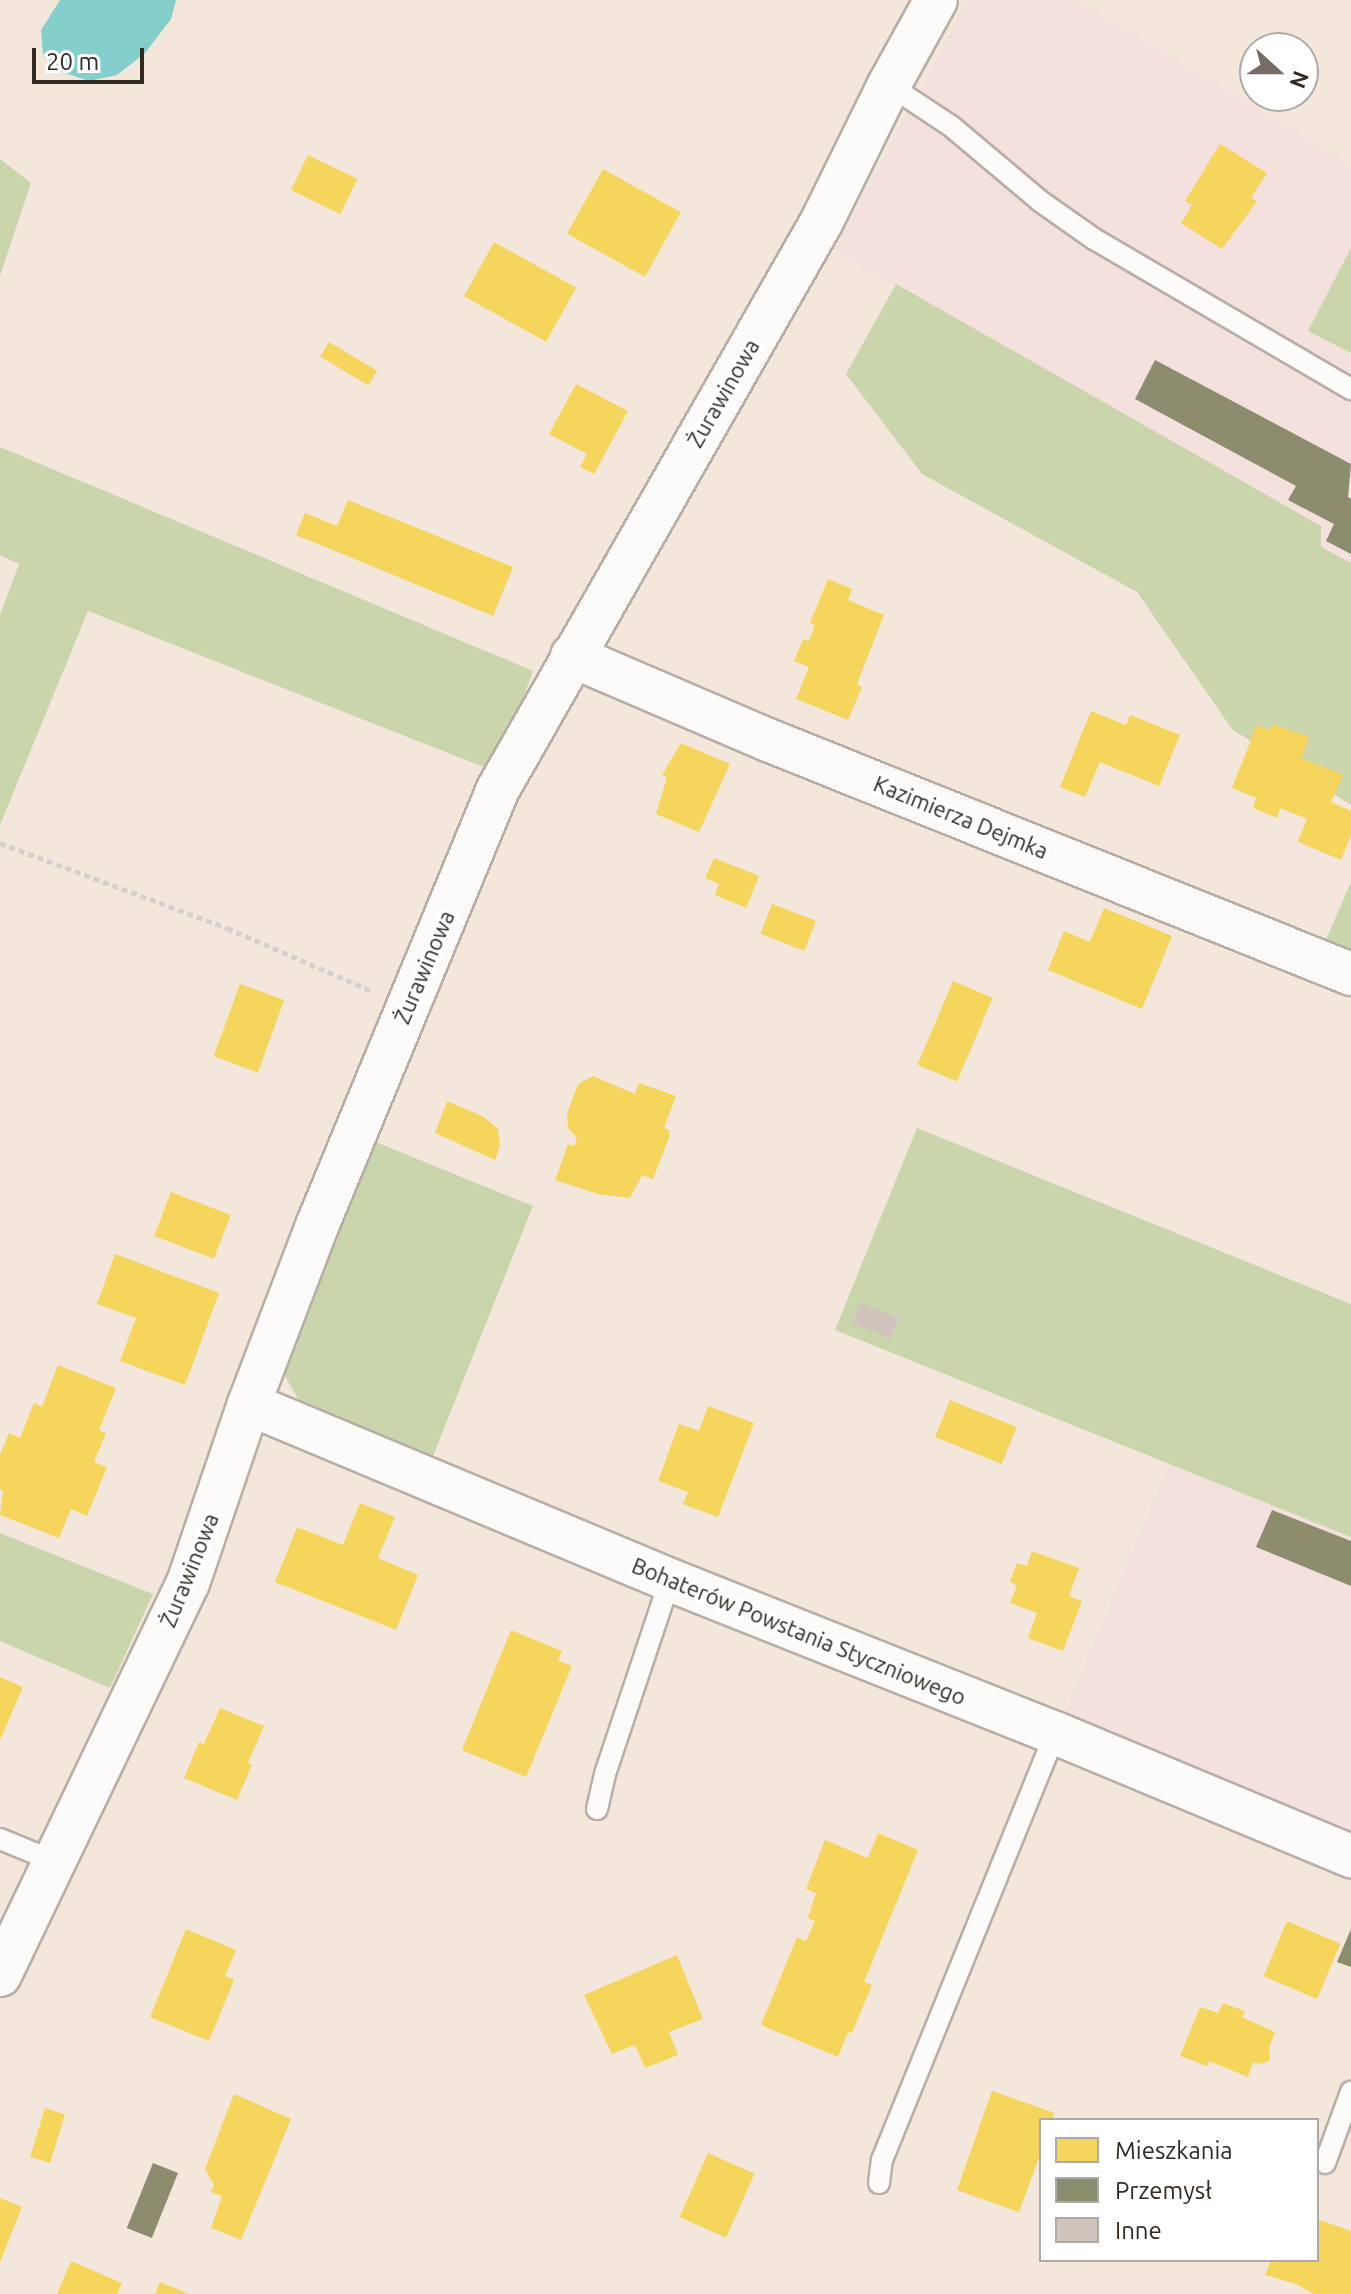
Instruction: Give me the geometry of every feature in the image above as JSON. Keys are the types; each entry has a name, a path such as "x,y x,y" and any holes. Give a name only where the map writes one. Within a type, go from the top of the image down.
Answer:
{"street":[{"name":"Żurawinowa","path":"0,1975 188,1583 249,1404 497,791 822,221 889,85 936,0"},
{"name":"Kazimierza Dejmka","path":"572,656 783,746 1351,974"},
{"name":"Bohaterów Powstania Styczniowego","path":"249,1404 670,1580 1055,1733 1351,1856"}],"lane":[{"path":"889,85 951,126 1029,192 1094,239 1351,389"},
{"path":"597,1809 605,1774 670,1580"},
{"path":"879,2183 882,2160 1055,1733"},
{"path":"0,1839 54,1861"},
{"path":"1325,2163 1351,2092"}],"path":[{"path":"0,843 227,928 408,1007"}],"shaded area":[{"path":"968,0 1076,0 1239,98 1239,112 1263,112 1351,165 1351,563 1321,547 1321,526 835,251"},
{"path":"1170,1462 1351,1537 1351,1836 1065,1712"}],"green space":[{"path":"0,159 31,183 0,276"},
{"path":"1351,248 1351,353 1308,331"},
{"path":"896,284 1321,526 1321,547 1351,563 1351,805 1232,729 1137,592 922,474 846,374"},
{"path":"0,447 533,671 496,772 88,611 0,825 0,615 19,564 0,555"},
{"path":"1351,882 1351,954 1325,942"},
{"path":"917,1128 1351,1304 1351,1537 835,1330"},
{"path":"366,1138 533,1206 431,1461 304,1410 279,1365"},
{"path":"0,1533 153,1594 110,1688 0,1641"}],"water":[{"path":"60,0 176,0 171,19 145,53 117,75 89,81 59,71 43,55 41,30"}],"building: Mieszkania":[{"path":"1220,144 1267,173 1251,198 1257,201 1222,249 1181,223 1192,205 1185,201"},
{"path":"308,155 357,179 340,214 291,190"},
{"path":"603,169 681,212 645,277 567,234"},
{"path":"494,242 576,288 546,342 464,296"},
{"path":"329,342 377,371 368,385 320,357"},
{"path":"576,384 628,411 594,474 580,467 587,454 549,434"},
{"path":"348,500 513,567 493,616 296,535 305,513 337,526"},
{"path":"828,579 852,589 848,600 884,615 857,684 862,687 848,720 796,699 809,667 794,661 803,639 809,641 815,625 810,623"},
{"path":"1091,711 1126,725 1130,715 1180,735 1159,786 1100,762 1085,797 1060,787"},
{"path":"1272,724 1309,737 1301,758 1343,775 1331,802 1351,811 1351,835 1341,860 1298,842 1307,819 1280,808 1277,818 1253,808 1256,798 1232,788 1257,725 1270,730"},
{"path":"681,743 730,764 699,832 656,814 667,777 662,775"},
{"path":"714,858 759,876 746,908 715,895 719,884 705,878"},
{"path":"772,904 816,921 804,951 761,934"},
{"path":"1104,908 1172,936 1142,1009 1048,970 1064,931 1090,942"},
{"path":"953,981 993,998 957,1082 917,1065"},
{"path":"240,984 284,1000 258,1072 214,1056"},
{"path":"593,1076 635,1094 639,1083 676,1096 664,1128 669,1130 669,1138 653,1179 642,1175 630,1198 598,1194 555,1180 568,1144 574,1146 577,1138 568,1128 567,1114 578,1084"},
{"path":"447,1101 484,1117 498,1129 500,1146 495,1160 435,1133"},
{"path":"171,1192 231,1215 214,1259 154,1236"},
{"path":"115,1254 219,1293 185,1385 120,1361 136,1318 97,1304"},
{"path":"58,1365 116,1388 99,1430 106,1433 94,1462 107,1467 87,1516 71,1509 59,1538 0,1515 3,1491 0,1489 0,1455 9,1433 20,1438 34,1403 42,1407"},
{"path":"950,1400 1017,1427 1002,1464 935,1437"},
{"path":"708,1406 754,1423 718,1517 683,1504 688,1492 658,1481 679,1424 699,1431"},
{"path":"360,1503 395,1517 378,1558 418,1575 396,1630 275,1582 297,1527 343,1545"},
{"path":"1032,1551 1079,1568 1069,1596 1082,1601 1063,1651 1028,1638 1037,1613 1010,1603 1017,1586 1010,1581 1017,1563 1027,1566"},
{"path":"511,1630 562,1651 558,1660 572,1666 526,1777 462,1750"},
{"path":"0,1677 23,1687 0,1740"},
{"path":"220,1708 264,1726 237,1800 184,1778 199,1742 204,1744"},
{"path":"878,1833 918,1850 864,1982 872,1985 852,2033 848,2032 838,2057 761,2025 797,1937 806,1941 815,1921 808,1918 816,1893 806,1889 825,1840 868,1858"},
{"path":"1287,1921 1340,1944 1317,1999 1264,1976"},
{"path":"186,1929 236,1950 225,1976 234,1980 209,2041 150,2017"},
{"path":"677,1955 703,2019 669,2032 678,2055 645,2068 635,2045 612,2054 584,1995"},
{"path":"1223,2003 1245,2011 1242,2017 1275,2032 1269,2048 1270,2060 1262,2064 1253,2062 1248,2077 1209,2061 1207,2066 1180,2056 1200,2007 1218,2013"},
{"path":"992,2091 1055,2113 1053,2118 1039,2118 1039,2157 1019,2212 957,2190"},
{"path":"234,2094 291,2119 241,2240 211,2228 222,2196 211,2192 214,2185 205,2169"},
{"path":"45,2108 65,2114 50,2163 30,2157"},
{"path":"708,2153 755,2174 726,2238 680,2217"},
{"path":"0,2198 22,2207 0,2262"},
{"path":"1319,2220 1351,2231 1351,2294 1314,2294 1296,2284 1265,2275 1270,2262 1319,2262"},
{"path":"71,2261 122,2283 117,2294 57,2294"},
{"path":"160,2282 189,2294 155,2294"}],"building: Przemysł":[{"path":"1155,360 1351,464 1348,497 1351,499 1351,554 1326,541 1334,524 1288,500 1296,486 1135,399"},
{"path":"1272,1510 1351,1541 1351,1586 1256,1547"},
{"path":"1351,1929 1351,1967 1337,1962"},
{"path":"153,2163 178,2173 152,2238 127,2228"}],"building: Inne":[{"path":"860,1303 899,1318 891,1339 852,1324"}]}
